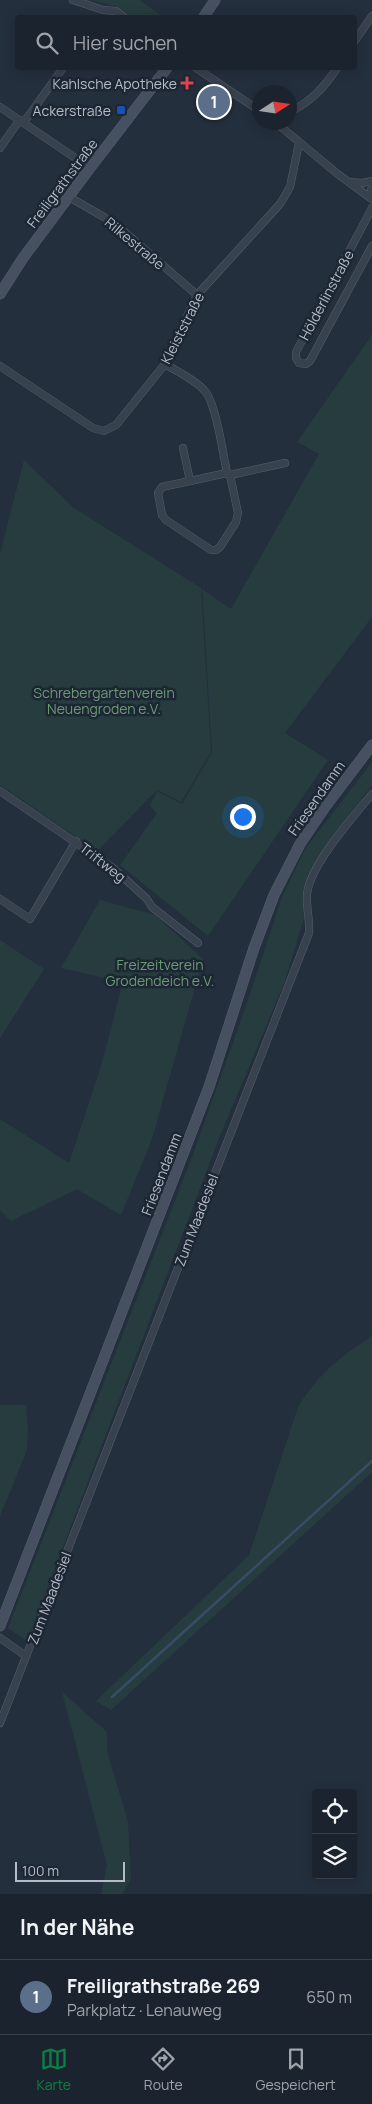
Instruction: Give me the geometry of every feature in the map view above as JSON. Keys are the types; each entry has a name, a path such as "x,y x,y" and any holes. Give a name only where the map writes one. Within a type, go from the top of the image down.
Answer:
{"main road":[{"path":"204,15 215,0"},
{"name":"Freiligrathstraße","path":"0,294 23,258 165,70"},
{"name":"Friesendamm","path":"0,1626 209,1087 254,948 274,895 300,844 330,800 372,745"}],"street":[{"path":"73,0 103,10 116,11 121,15"},
{"path":"100,15 103,10"},
{"path":"357,38 372,16"},
{"path":"0,148 16,125 22,123 27,118 62,70"},
{"path":"199,70 252,106"},
{"path":"297,108 309,102 327,83 336,70"},
{"path":"0,107 90,168"},
{"path":"285,130 371,198"},
{"name":"Kleiststraße","path":"0,366 93,428 104,431 116,425 165,364 197,295 280,204 290,188 300,143"},
{"path":"349,182 362,183 372,181"},
{"path":"371,198 372,186"},
{"name":"Rilkestraße","path":"69,197 112,223 197,295"},
{"name":"Hölderlinstraße","path":"372,208 296,352 296,358 299,363 306,364 310,361 372,246"},
{"path":"165,364 206,391 212,402 229,474 238,513 236,522 216,550 211,550 166,520 162,515 158,493 162,487 190,481 229,474 285,463"},
{"path":"183,448 190,481"},
{"name":"Triftweg","path":"0,791 113,868 147,899 152,907 198,943"},
{"name":"Zum Maadesiel","path":"0,1723 309,933 307,902 309,886 330,847 372,794"},
{"path":"0,900 30,919 76,841"},
{"name":"Zum Maadesiel","path":"0,1638 26,1656"}],"green space":[{"path":"91,0 140,0 160,15 129,15 115,6"},
{"path":"372,335 372,617 285,733 328,760 208,936 120,865 157,813 150,806 157,791 182,804 212,752 202,589 231,609 319,454 297,442"},
{"name":"Schrebergartenverein Neuengroden e.V.","path":"24,460 74,508 201,588 211,752 181,802 157,790 97,851 0,785 0,554"},
{"path":"372,762 372,785 316,860 303,891 304,918 285,981 220,1136 27,1641 8,1628 192,1157 246,1006 282,897 305,849"},
{"name":"Freizeitverein Grodendeich e.V.","path":"100,900 155,915 203,959 152,1139 121,1215 77,1189 11,1221 0,1210 0,1119 69,1163 102,1063 123,982 61,968"},
{"path":"0,940 44,969 0,1038"},
{"path":"372,1336 372,1472 111,1710 96,1701 249,1555 298,1407 330,1367"},
{"path":"0,1405 26,1406 28,1428 27,1450 0,1516"},
{"path":"62,1692 107,1732 107,1751 128,1822 131,1879 122,1894 101,1894 107,1865"}],"waterway":[{"path":"112,1697 372,1461"}],"place":[{"name":"Kahlsche Apotheke","path":"187,83"},
{"name":"Freiligrathstraße 269","path":"214,102"},
{"name":"Ackerstraße","path":"121,110"}]}
